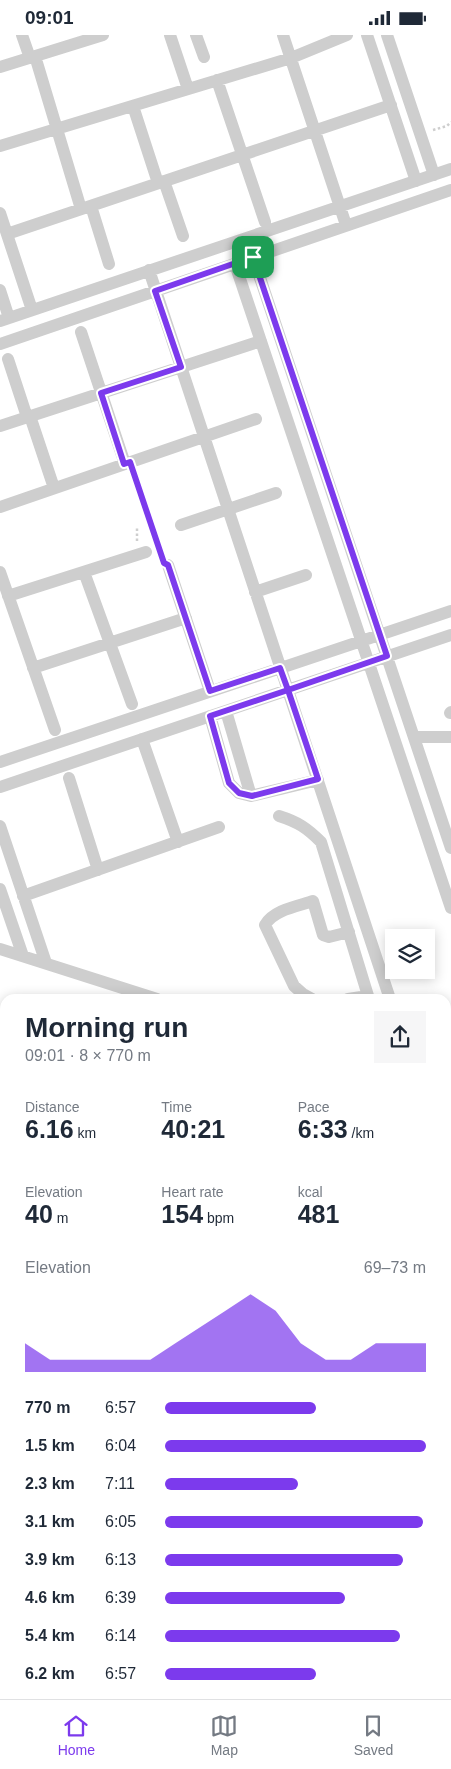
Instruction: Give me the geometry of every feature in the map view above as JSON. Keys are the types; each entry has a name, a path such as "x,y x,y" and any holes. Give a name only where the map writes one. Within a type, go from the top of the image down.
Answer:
{"street":[{"path":"22,35 32,57 56,129 109,264"},
{"path":"0,67 104,35"},
{"path":"170,35 188,89"},
{"path":"196,35 204,57"},
{"path":"283,35 346,225"},
{"path":"0,147 291,58 347,35"},
{"path":"367,35 416,181"},
{"path":"387,35 434,175"},
{"path":"217,80 265,222"},
{"path":"7,234 391,105"},
{"path":"134,106 183,237"},
{"path":"0,290 4,319 451,169"},
{"path":"0,344 451,189"},
{"path":"0,213 32,310"},
{"path":"253,257 451,848"},
{"path":"235,264 361,641 446,875 451,908"},
{"path":"148,271 388,994"},
{"path":"81,332 127,463"},
{"path":"0,426 261,341"},
{"path":"8,359 54,488"},
{"path":"0,507 256,419"},
{"path":"181,525 276,493"},
{"path":"8,597 146,552"},
{"path":"168,565 210,691"},
{"path":"0,572 55,730"},
{"path":"84,572 132,705"},
{"path":"255,592 306,575"},
{"path":"0,762 451,611"},
{"path":"33,668 186,618"},
{"path":"0,787 451,635"},
{"path":"226,711 252,796"},
{"path":"210,716 229,783 239,793 252,796 318,779"},
{"path":"414,737 451,737"},
{"path":"142,739 178,842"},
{"path":"69,778 98,870"},
{"path":"279,817 295,821 309,830 321,842 368,994"},
{"path":"0,827 46,963"},
{"path":"23,896 220,827"},
{"path":"0,889 23,956"},
{"path":"303,994 294,986 266,925 268,920 275,915 313,901 323,935 329,937 349,932"},
{"path":"0,949 142,994"}],"path":[{"path":"420,133 447,126 451,121"},
{"path":"127,463 164,563 168,565"}],"route":[{"path":"253,257 155,291 181,367 101,393 124,464 130,462 164,563 168,565 210,691 280,668 288,690 210,716 229,783 239,793 252,796 318,779 288,690 387,656 253,257"}]}
